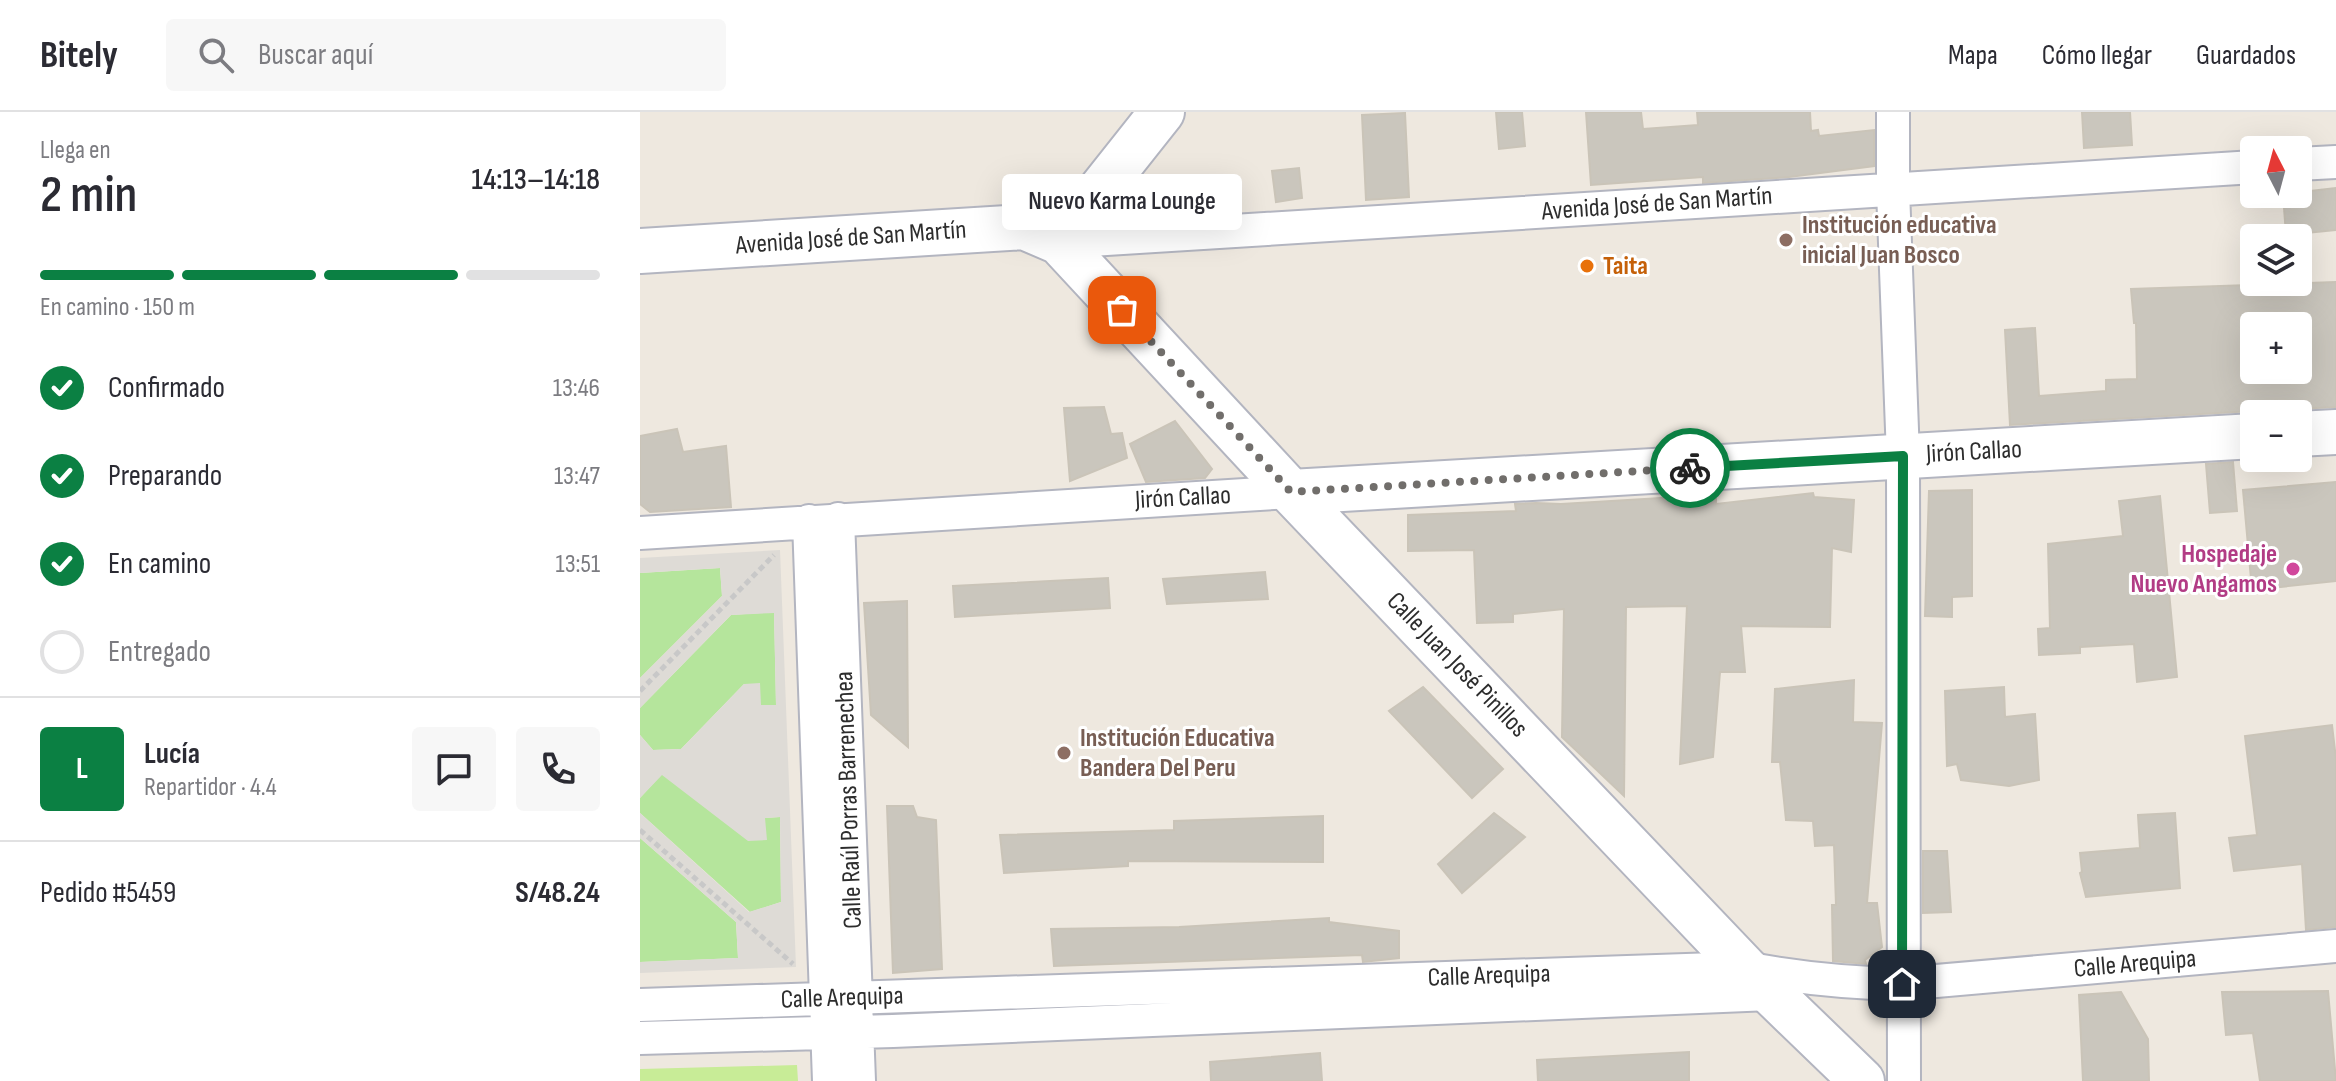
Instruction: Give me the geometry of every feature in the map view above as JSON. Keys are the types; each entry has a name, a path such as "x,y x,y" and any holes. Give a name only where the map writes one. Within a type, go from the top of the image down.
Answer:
{"main road":[{"path":"1059,242 1162,112"},
{"name":"Avenida José de San Martín","path":"640,251 1024,227 1059,242"},
{"name":"Avenida José de San Martín","path":"640,281 1024,253 1059,242"},
{"name":"Calle Juan José Pinillos","path":"1059,242 1291,492 1758,981 1862,1081"},
{"path":"2312,433 2336,432"},
{"name":"Jirón Callao","path":"1291,492 2240,437"}],"street":[{"path":"1893,112 1903,456 1904,1081"},
{"path":"2312,163 2336,162"},
{"name":"Avenida José de San Martín","path":"1059,242 2240,168"},
{"name":"Jirón Callao","path":"640,533 1291,492"},
{"name":"Calle Raúl Porras Barrenechea","path":"823,520 843,1032 859,1081"},
{"name":"Calle Arequipa","path":"640,1038 843,1032 1758,981 1810,979 1902,984 2336,946"},
{"name":"Calle Arequipa","path":"640,1005 842,998 1758,981"},
{"name":"Calle Raúl Porras Barrenechea","path":"829,1081 843,1032"}],"path":[{"path":"640,691 780,550"},
{"path":"640,830 796,967"}],"green space":[{"path":"720,568 722,596 640,678 640,573"},
{"path":"774,612 776,705 761,705 744,684 681,749 653,750 640,735 640,708 731,615"},
{"path":"662,774 749,841 765,818 780,817 781,902 750,912 640,813 640,798"},
{"path":"640,838 736,922 738,958 640,962"},
{"path":"797,1065 798,1081 640,1081 640,1069"}],"shaded area":[{"path":"780,550 796,967 640,973 640,962 738,958 736,922 640,838 640,813 749,912 781,902 780,817 765,818 767,840 748,841 662,775 640,798 640,735 653,750 681,749 744,684 760,683 761,705 776,705 774,613 731,615 640,708 640,678 722,596 720,568 640,573 640,558"}],"building":[{"path":"1496,112 1522,112 1525,146 1499,149"},
{"path":"1586,112 1641,112 1643,129 1698,125 1697,112 1810,112 1811,131 1818,130 1819,136 1874,130 1874,166 1789,177 1703,183 1703,177 1591,185"},
{"path":"2082,112 2130,112 2132,145 2084,148"},
{"path":"1405,113 1409,197 1366,200 1362,115"},
{"path":"1299,168 1302,198 1276,202 1272,171"},
{"path":"2336,188 2336,230 2312,232 2312,224 2285,224 2284,208 2312,208 2312,191"},
{"path":"2336,282 2336,407 2312,408 2312,400 2240,400 2240,412 2010,425 2005,330 2035,328 2039,396 2106,391 2106,380 2137,379 2131,289 2240,285 2240,296 2312,296 2312,283"},
{"path":"1104,407 1111,434 1122,433 1127,458 1070,481 1064,408"},
{"path":"1175,421 1212,469 1205,478 1146,482 1130,444"},
{"path":"677,429 683,452 726,446 731,507 650,512 640,504 640,436"},
{"path":"2233,462 2237,511 2210,513 2206,464"},
{"path":"2336,482 2336,581 2252,590 2243,490"},
{"path":"1972,490 1972,596 1952,597 1952,617 1925,616 1929,491"},
{"path":"1813,493 1814,497 1854,500 1851,552 1832,548 1830,627 1741,626 1745,672 1720,672 1713,757 1680,764 1687,606 1626,607 1624,796 1562,737 1564,609 1513,614 1513,622 1477,623 1474,550 1408,551 1408,515 1516,511 1515,504 1661,498 1716,499 1716,504"},
{"path":"2160,496 2177,677 2137,682 2134,644 2080,647 2080,653 2039,655 2038,629 2050,628 2048,544 2123,536 2119,501"},
{"path":"1265,572 1268,599 1167,604 1163,579"},
{"path":"1108,578 1110,608 955,617 953,586"},
{"path":"907,601 908,747 871,715 864,603"},
{"path":"1854,680 1853,722 1882,723 1867,903 1877,903 1882,947 1865,960 1866,964 1833,961 1832,905 1836,905 1834,845 1815,846 1813,821 1786,820 1780,762 1772,762 1775,689"},
{"path":"1423,687 1503,769 1472,798 1389,711"},
{"path":"2004,687 2005,717 2035,714 2039,780 2009,786 1961,780 1957,764 1947,766 1945,691"},
{"path":"2332,725 2336,759 2336,927 2306,930 2302,864 2234,871 2229,838 2257,835 2245,736"},
{"path":"887,806 913,806 917,817 936,820 942,969 893,973"},
{"path":"1494,813 1525,837 1462,893 1438,864"},
{"path":"2175,813 2180,888 2086,897 2080,873 2080,853 2140,848 2138,815"},
{"path":"1323,816 1323,862 1128,861 1128,866 1004,873 1000,835 1174,830 1174,821"},
{"path":"1923,851 1947,851 1951,912 1923,913"},
{"path":"1329,918 1329,922 1399,931 1399,958 1363,962 1362,955 1054,966 1051,929 1179,927"},
{"path":"2328,991 2336,1081 2260,1081 2253,1033 2226,1035 2222,992"},
{"path":"2121,992 2148,1039 2149,1081 2083,1081 2079,995"},
{"path":"1689,1052 1689,1081 1538,1081 1537,1060"},
{"path":"1320,1053 1322,1081 1211,1081 1210,1062"}],"way so far":[{"path":"1122,310 1291,492 1690,468"}],"place":[{"name":"Institución educativa inicial Juan Bosco","path":"1786,240"},
{"name":"Taita","path":"1587,266"},
{"name":"Nuevo Karma Lounge","path":"1122,310"},
{"name":"Hospedaje Nuevo Angamos","path":"2293,569"},
{"name":"Institución Educativa Bandera Del Peru","path":"1064,753"}],"route":[{"path":"1690,468 1903,456 1902,984"}]}
